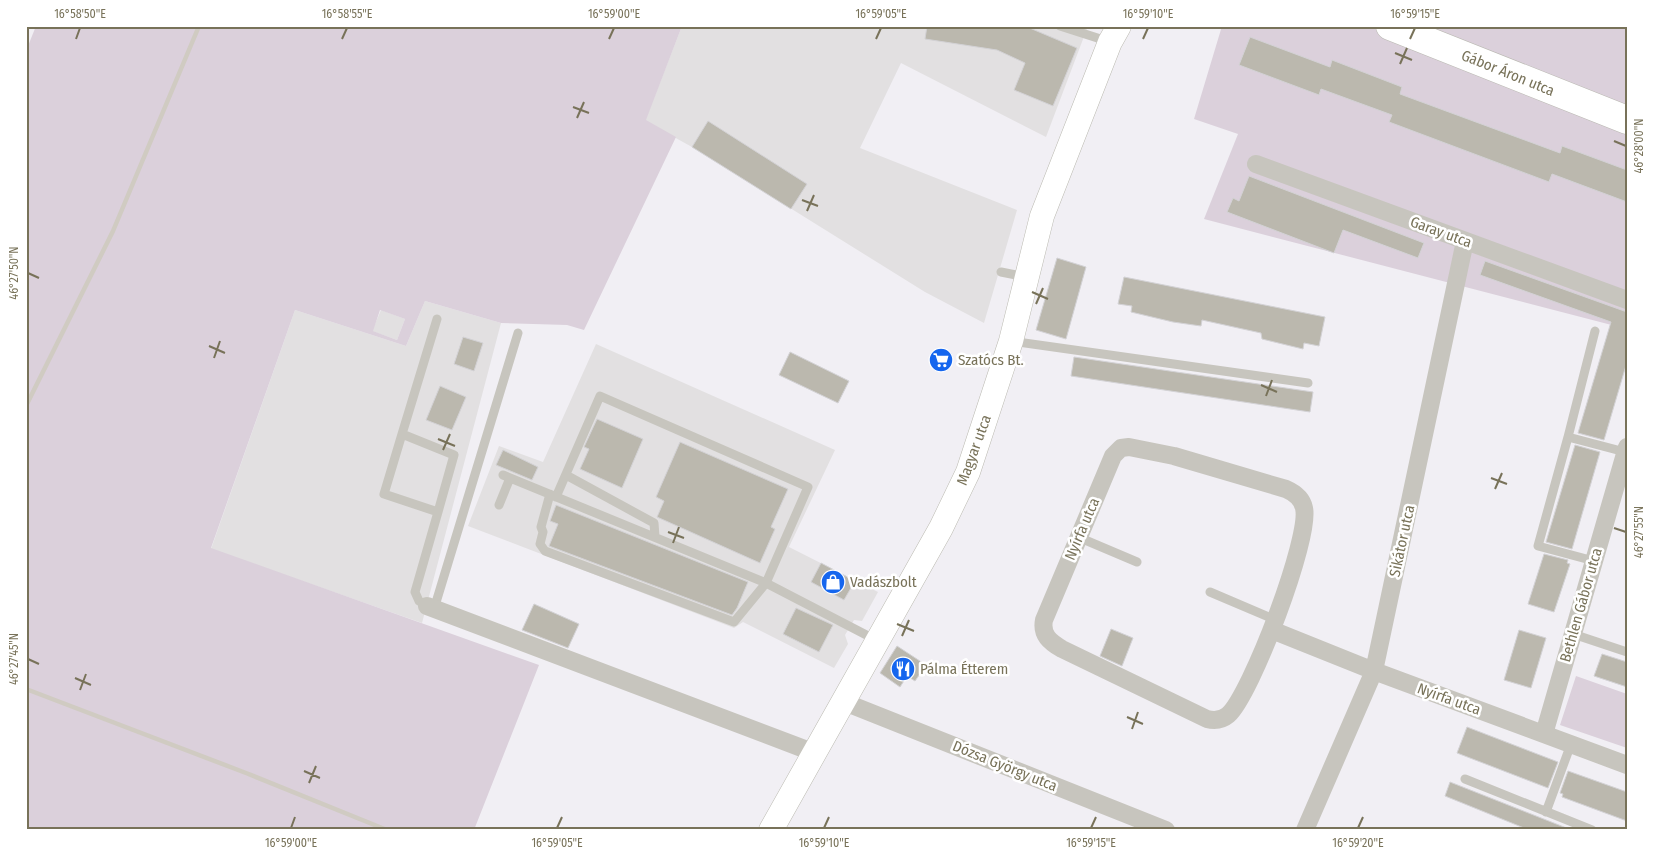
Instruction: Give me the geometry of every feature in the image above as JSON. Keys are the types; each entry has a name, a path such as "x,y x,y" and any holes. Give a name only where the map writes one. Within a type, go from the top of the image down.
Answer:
{"main road":[{"name":"Gábor Áron utca","path":"1390,26 1627,120"}],"street":[{"name":"Magyar utca","path":"771,830 879,641 956,498 983,428 1011,341 1026,277 1050,195 1114,32"},
{"name":"Garay utca","path":"1256,164 1627,300"},
{"name":"Sikátor utca","path":"1306,830 1374,671 1465,241"},
{"name":"Nyírfa utca","path":"1136,447 1153,451 1295,493 1302,502 1305,520 1274,625 1236,706 1223,718 1213,720 1207,718 1052,643 1044,631 1044,620 1078,538 1113,456 1121,448 1136,447"},
{"name":"Bethlen Gábor utca","path":"1544,734 1626,449"},
{"path":"431,608 815,753"},
{"name":"Nyírfa utca","path":"1274,625 1374,671 1627,765"},
{"name":"Dózsa György utca","path":"844,702 1166,830"}],"lane":[{"path":"1063,27 1114,32"},
{"path":"1002,272 1026,277"},
{"path":"436,319 384,494 438,512"},
{"path":"1594,561 1538,546 1595,331"},
{"path":"402,434 454,455 415,592 419,601 431,608 518,333"},
{"path":"1011,341 1308,383"},
{"path":"600,396 808,487 766,584 734,622 544,551 540,544 543,532 541,527 553,495 566,475 600,396"},
{"path":"1568,437 1626,449"},
{"path":"566,475 654,523 655,537"},
{"path":"499,505 506,476 766,584 879,641"},
{"path":"1078,538 1137,562"},
{"path":"1210,592 1274,625"},
{"path":"1573,634 1627,652"},
{"path":"1546,812 1571,744"},
{"path":"1465,779 1592,830"}],"shaded area":[{"path":"36,26 682,26 646,120 676,137 584,330 567,325 501,323 425,301 406,346 295,310 211,548 539,665 474,830 26,830 26,51","holes":["380,310 405,319 397,340 373,331"]},
{"path":"682,26 1088,26 1046,137 901,63 860,148 1017,210 984,323 925,292 692,147 645,121"},
{"path":"1222,26 1627,26 1627,329 1204,219 1238,134 1194,119"},
{"path":"425,301 501,323 422,623 211,549 295,310 406,346"},
{"path":"381,310 405,319 397,340 372,331"},
{"path":"596,344 835,450 789,547 878,592 862,621 854,620 845,635 848,644 834,668 743,622 734,628 468,526 499,446 543,462"},
{"path":"1576,676 1627,694 1627,748 1560,725"}],"building":[{"path":"927,26 1025,26 1077,48 1053,106 1014,90 1025,63 997,50 925,39"},
{"path":"1250,37 1330,67 1332,60 1402,87 1400,94 1560,153 1562,146 1627,170 1627,202 1552,174 1549,182 1389,122 1392,115 1321,89 1319,95 1239,65"},
{"path":"708,121 807,184 791,209 692,147"},
{"path":"1249,176 1424,243 1418,258 1343,230 1334,253 1227,212 1233,198 1239,201"},
{"path":"1057,258 1086,267 1066,339 1036,330"},
{"path":"1485,261 1627,312 1627,362 1604,440 1578,433 1611,322 1480,275"},
{"path":"1124,277 1325,317 1319,346 1304,343 1303,349 1262,339 1261,333 1202,320 1201,326 1173,322 1131,312 1132,306 1118,304"},
{"path":"463,337 483,343 474,371 454,364"},
{"path":"790,352 849,381 838,403 779,375"},
{"path":"1074,357 1313,392 1310,412 1071,376"},
{"path":"440,386 466,397 452,430 426,420"},
{"path":"597,419 643,439 622,488 580,469 589,449 584,447"},
{"path":"680,442 788,489 771,527 775,529 760,563 657,517 664,501 656,497"},
{"path":"1575,445 1600,452 1572,549 1546,542"},
{"path":"503,450 538,467 532,480 496,465"},
{"path":"556,505 748,582 737,608 732,615 549,546 558,524 550,521"},
{"path":"1544,554 1568,560 1567,563 1570,564 1554,612 1528,604"},
{"name":"Vadászbolt","path":"821,563 855,581 844,600 811,582"},
{"path":"534,604 579,624 568,648 522,630"},
{"path":"796,608 833,625 819,652 783,634"},
{"path":"1111,629 1133,638 1122,666 1100,656"},
{"path":"1519,630 1546,638 1531,688 1504,680"},
{"name":"Pálma Étterem","path":"897,646 926,665 915,681 907,676 900,687 880,673"},
{"path":"1602,654 1627,662 1627,687 1594,676"},
{"path":"1467,727 1558,762 1548,788 1457,753"},
{"path":"1568,771 1627,792 1627,821 1562,797 1563,794 1560,793"},
{"path":"1450,782 1569,830 1529,830 1445,796"}],"waterway":[{"path":"26,406 113,231 199,26"},
{"path":"26,689 246,773 387,830"}],"place":[{"name":"Szatócs Bt.","path":"941,360"},
{"name":"Vadászbolt","path":"833,582"},
{"name":"Pálma Étterem","path":"903,669"}]}
